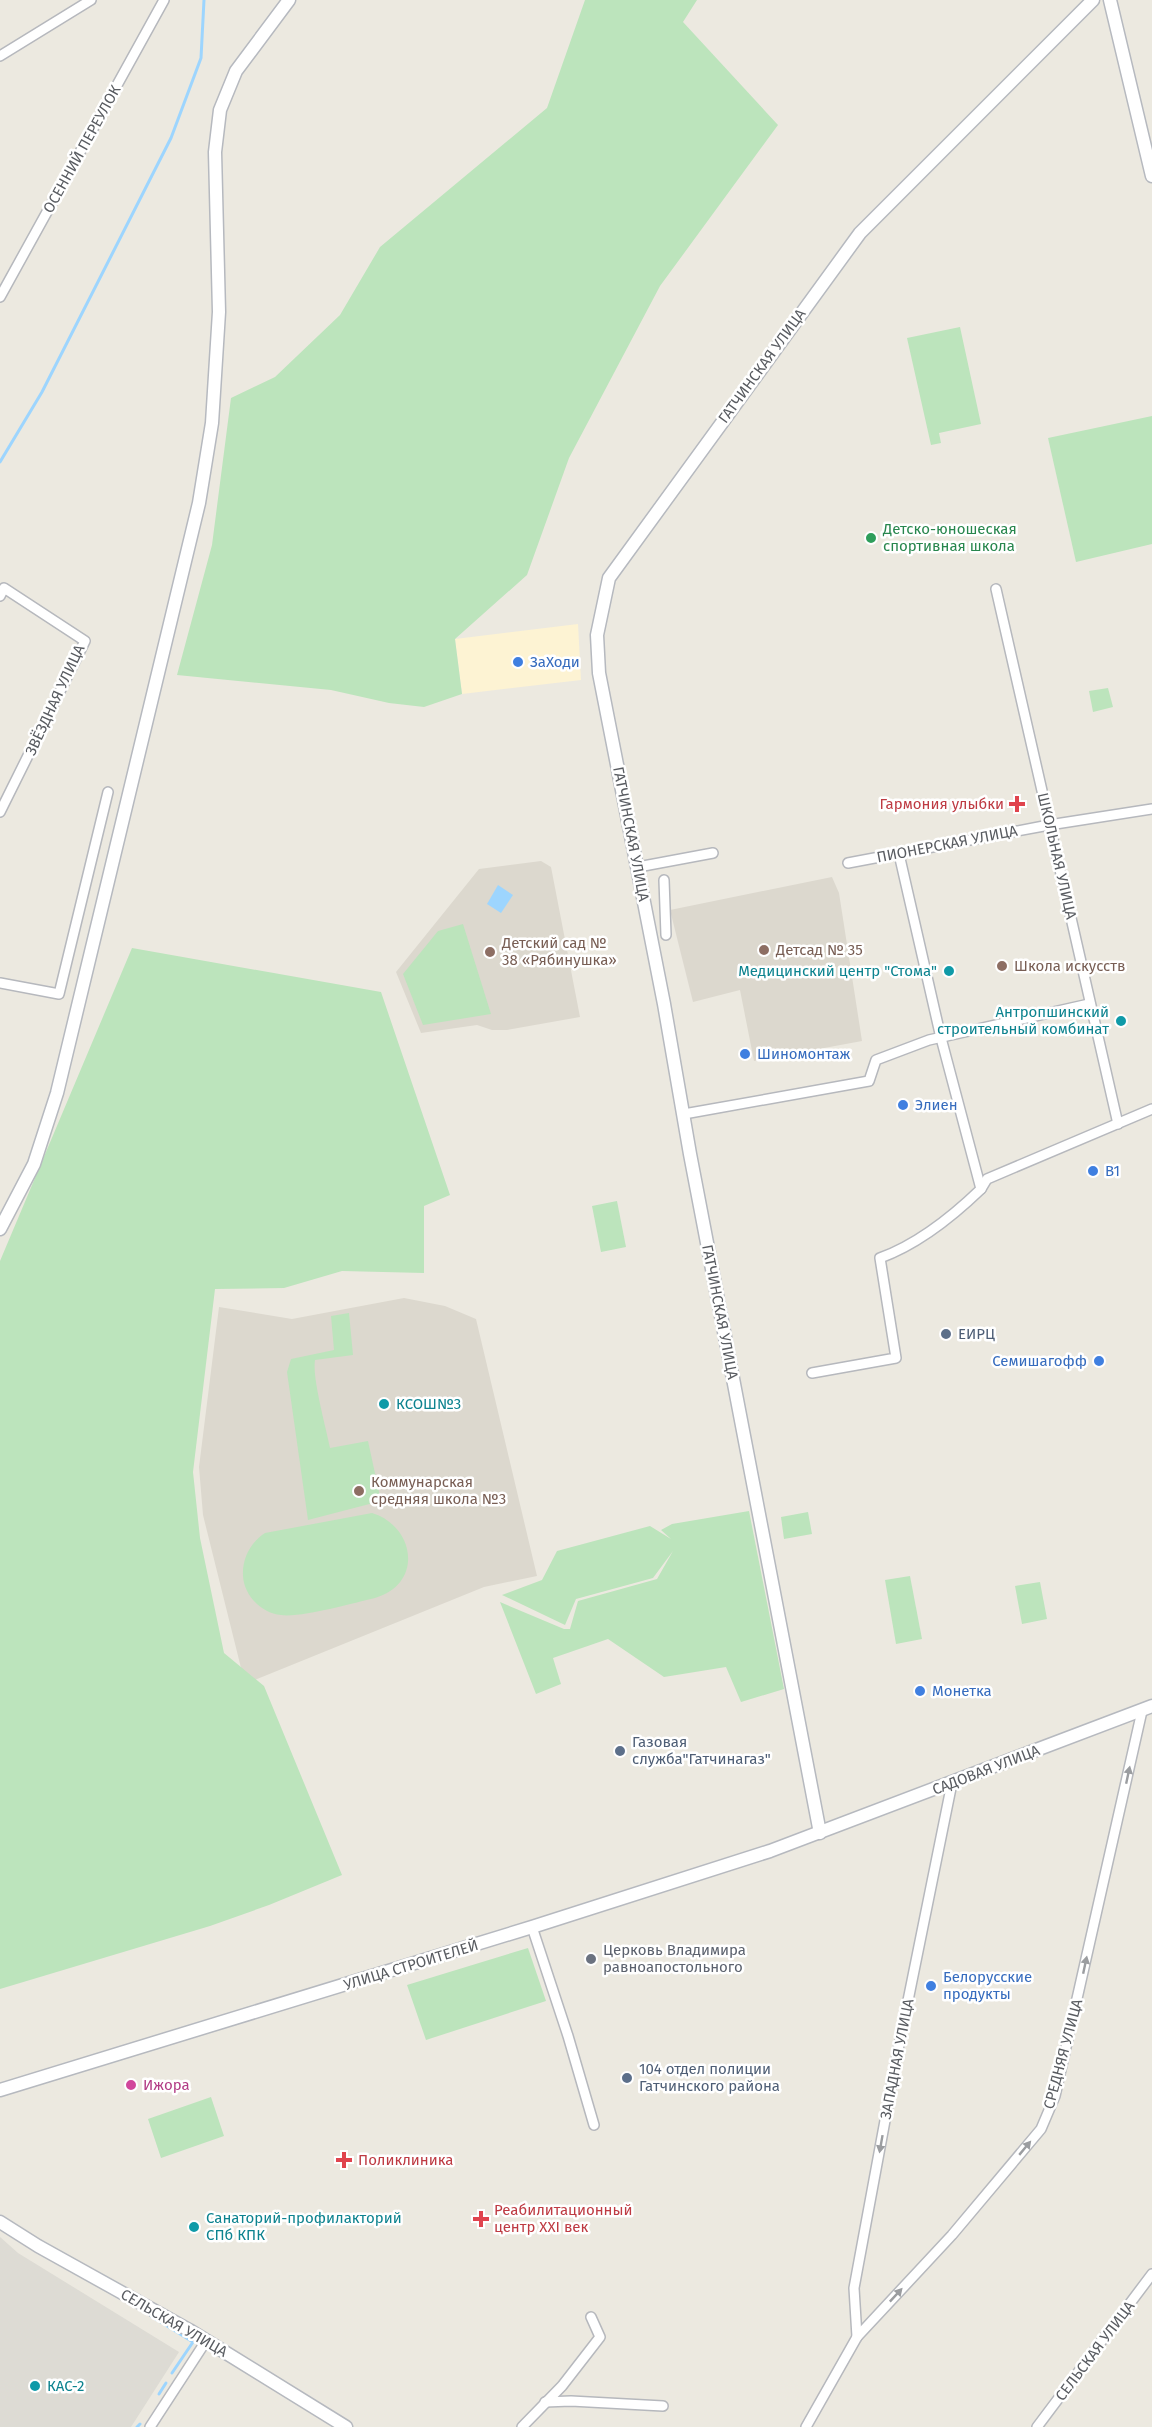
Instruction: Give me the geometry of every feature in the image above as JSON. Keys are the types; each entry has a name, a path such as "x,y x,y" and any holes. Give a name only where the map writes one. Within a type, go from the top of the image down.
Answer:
{"main road":[{"path":"0,1228 34,1164 57,1093 199,503 212,423 219,312 215,152 220,110 236,71 289,0"},
{"name":"ГАТЧИНСКАЯ УЛИЦА","path":"820,1833 638,867 598,673 597,635 609,578 860,233 1093,0"},
{"path":"1110,0 1152,176"},
{"name":"САДОВАЯ УЛИЦА","path":"820,1833 1147,1709"},
{"name":"УЛИЦА СТРОИТЕЛЕЙ","path":"0,2090 532,1927 820,1833"},
{"name":"СЕЛЬСКАЯ УЛИЦА","path":"0,2222 38,2246 206,2340 346,2427"}],"street":[{"path":"1,57 91,0"},
{"name":"ОСЕННИЙ ПЕРЕУЛОК","path":"0,297 164,0"},
{"name":"ШКОЛЬНАЯ УЛИЦА","path":"996,589 1118,1124"},
{"name":"ЗВЁЗДНАЯ УЛИЦА","path":"0,812 85,641 2,592"},
{"path":"0,983 59,994 108,792"},
{"name":"ПИОНЕРСКАЯ УЛИЦА","path":"848,863 1049,825 1152,809"},
{"path":"638,867 713,853"},
{"path":"899,854 941,1038 981,1189"},
{"path":"664,880 666,935"},
{"path":"684,1114 869,1081 876,1059 912,1046 1089,1004"},
{"path":"812,1373 896,1358 880,1258 904,1249 957,1211 981,1189 987,1179 1152,1109"},
{"name":"СРЕДНЯЯ УЛИЦА","path":"806,2427 856,2337 952,2235 1041,2129 1055,2096 1147,1709"},
{"name":"ЗАПАДНАЯ УЛИЦА","path":"856,2337 854,2288 899,2045 952,1783"},
{"path":"532,1927 594,2125"},
{"name":"СЕЛЬСКАЯ УЛИЦА","path":"1037,2427 1152,2274"},
{"path":"854,2311 873,2319"},
{"path":"522,2427 562,2386 600,2337 591,2317"},
{"path":"150,2427 206,2340"},
{"path":"545,2402 571,2401 663,2406"}],"shaded area":[{"path":"578,624 581,680 462,694 455,639"},
{"name":"Детский сад № 38 «Рябинушка»","path":"541,861 551,867 580,1017 507,1030 492,1030 477,1025 421,1033 396,972 479,869"},
{"name":"Детсад № 35","path":"832,877 839,893 862,1041 754,1061 740,990 693,1002 670,910"},
{"name":"Коммунарская средняя школа №3","path":"404,1298 445,1306 476,1319 537,1576 484,1587 245,1684 203,1515 199,1467 219,1307 292,1319"},
{"path":"0,2237 18,2253 179,2352 131,2427 0,2427"}],"green space":[{"path":"585,0 697,0 683,22 778,125 660,286 569,458 527,575 455,639 462,694 424,707 389,703 331,690 177,675 212,545 231,398 275,377 340,315 380,247 547,108"},
{"path":"960,327 981,424 939,433 941,443 931,445 907,338"},
{"path":"1152,416 1152,544 1076,562 1048,438"},
{"path":"1108,688 1113,707 1093,712 1089,691"},
{"path":"463,924 491,1014 423,1025 403,974 438,931"},
{"path":"132,948 381,992 450,1195 424,1206 424,1273 342,1271 284,1288 215,1289 193,1472 200,1538 224,1653 264,1686 342,1875 210,1926 0,1989 0,1261"},
{"path":"617,1201 626,1247 601,1252 592,1206"},
{"path":"349,1313 353,1355 315,1360 317,1390 330,1448 368,1441 381,1501 308,1520 287,1372 291,1359 334,1350 331,1316"},
{"path":"749,1511 784,1689 741,1702 726,1667 664,1677 608,1639 553,1658 561,1684 536,1694 500,1602 564,1629 570,1629 578,1601 657,1579 673,1551 653,1578 576,1599 565,1625 502,1595 542,1580 557,1551 650,1526 671,1539 661,1530 672,1524"},
{"path":"808,1512 812,1534 784,1539 781,1517"},
{"path":"372,1513 386,1520 398,1530 405,1542 408,1555 407,1568 401,1581 391,1591 375,1598 290,1615 267,1611 250,1596 244,1583 244,1563 252,1546 265,1533"},
{"path":"910,1576 922,1639 896,1644 885,1580"},
{"path":"1040,1582 1047,1619 1022,1624 1015,1586"},
{"path":"528,1948 546,2001 426,2040 407,1985"},
{"path":"211,2097 224,2136 161,2158 148,2119"}],"water":[{"path":"498,885 513,895 501,913 487,904"}],"waterway":[{"path":"0,462 42,392 171,138 201,58 204,0"},
{"path":"151,2316 193,2342 172,2373"},
{"path":"159,2394 166,2383"},
{"path":"137,2427 140,2424"}],"place":[{"name":"Детско-юношеская спортивная школа","path":"871,538"},
{"name":"ЗаХоди","path":"518,662"},
{"name":"Гармония улыбки","path":"1017,804"},
{"name":"Детсад № 35","path":"764,950"},
{"name":"Детский сад № 38 «Рябинушка»","path":"490,952"},
{"name":"Школа искусств","path":"1002,966"},
{"name":"Медицинский центр \"Стома\"","path":"949,971"},
{"name":"Антропшинский строительный комбинат","path":"1121,1021"},
{"name":"Шиномонтаж","path":"745,1054"},
{"name":"Элиен","path":"903,1105"},
{"name":"B1","path":"1093,1171"},
{"name":"ЕИРЦ","path":"946,1334"},
{"name":"Семишагофф","path":"1099,1361"},
{"name":"КСОШ№3","path":"384,1404"},
{"name":"Коммунарская средняя школа №3","path":"359,1491"},
{"name":"Монетка","path":"920,1691"},
{"name":"Газовая служба\"Гатчинагаз\"","path":"620,1751"},
{"name":"Церковь Владимира равноапостольного","path":"591,1959"},
{"name":"Белорусские продукты","path":"931,1986"},
{"name":"104 отдел полиции Гатчинского района","path":"627,2078"},
{"name":"Ижора","path":"131,2085"},
{"name":"Поликлиника","path":"344,2160"},
{"name":"Реабилитационный центр ХХI век","path":"481,2219"},
{"name":"Санаторий-профилакторий СПб КПК","path":"194,2227"},
{"name":"КАС-2","path":"35,2386"}]}
